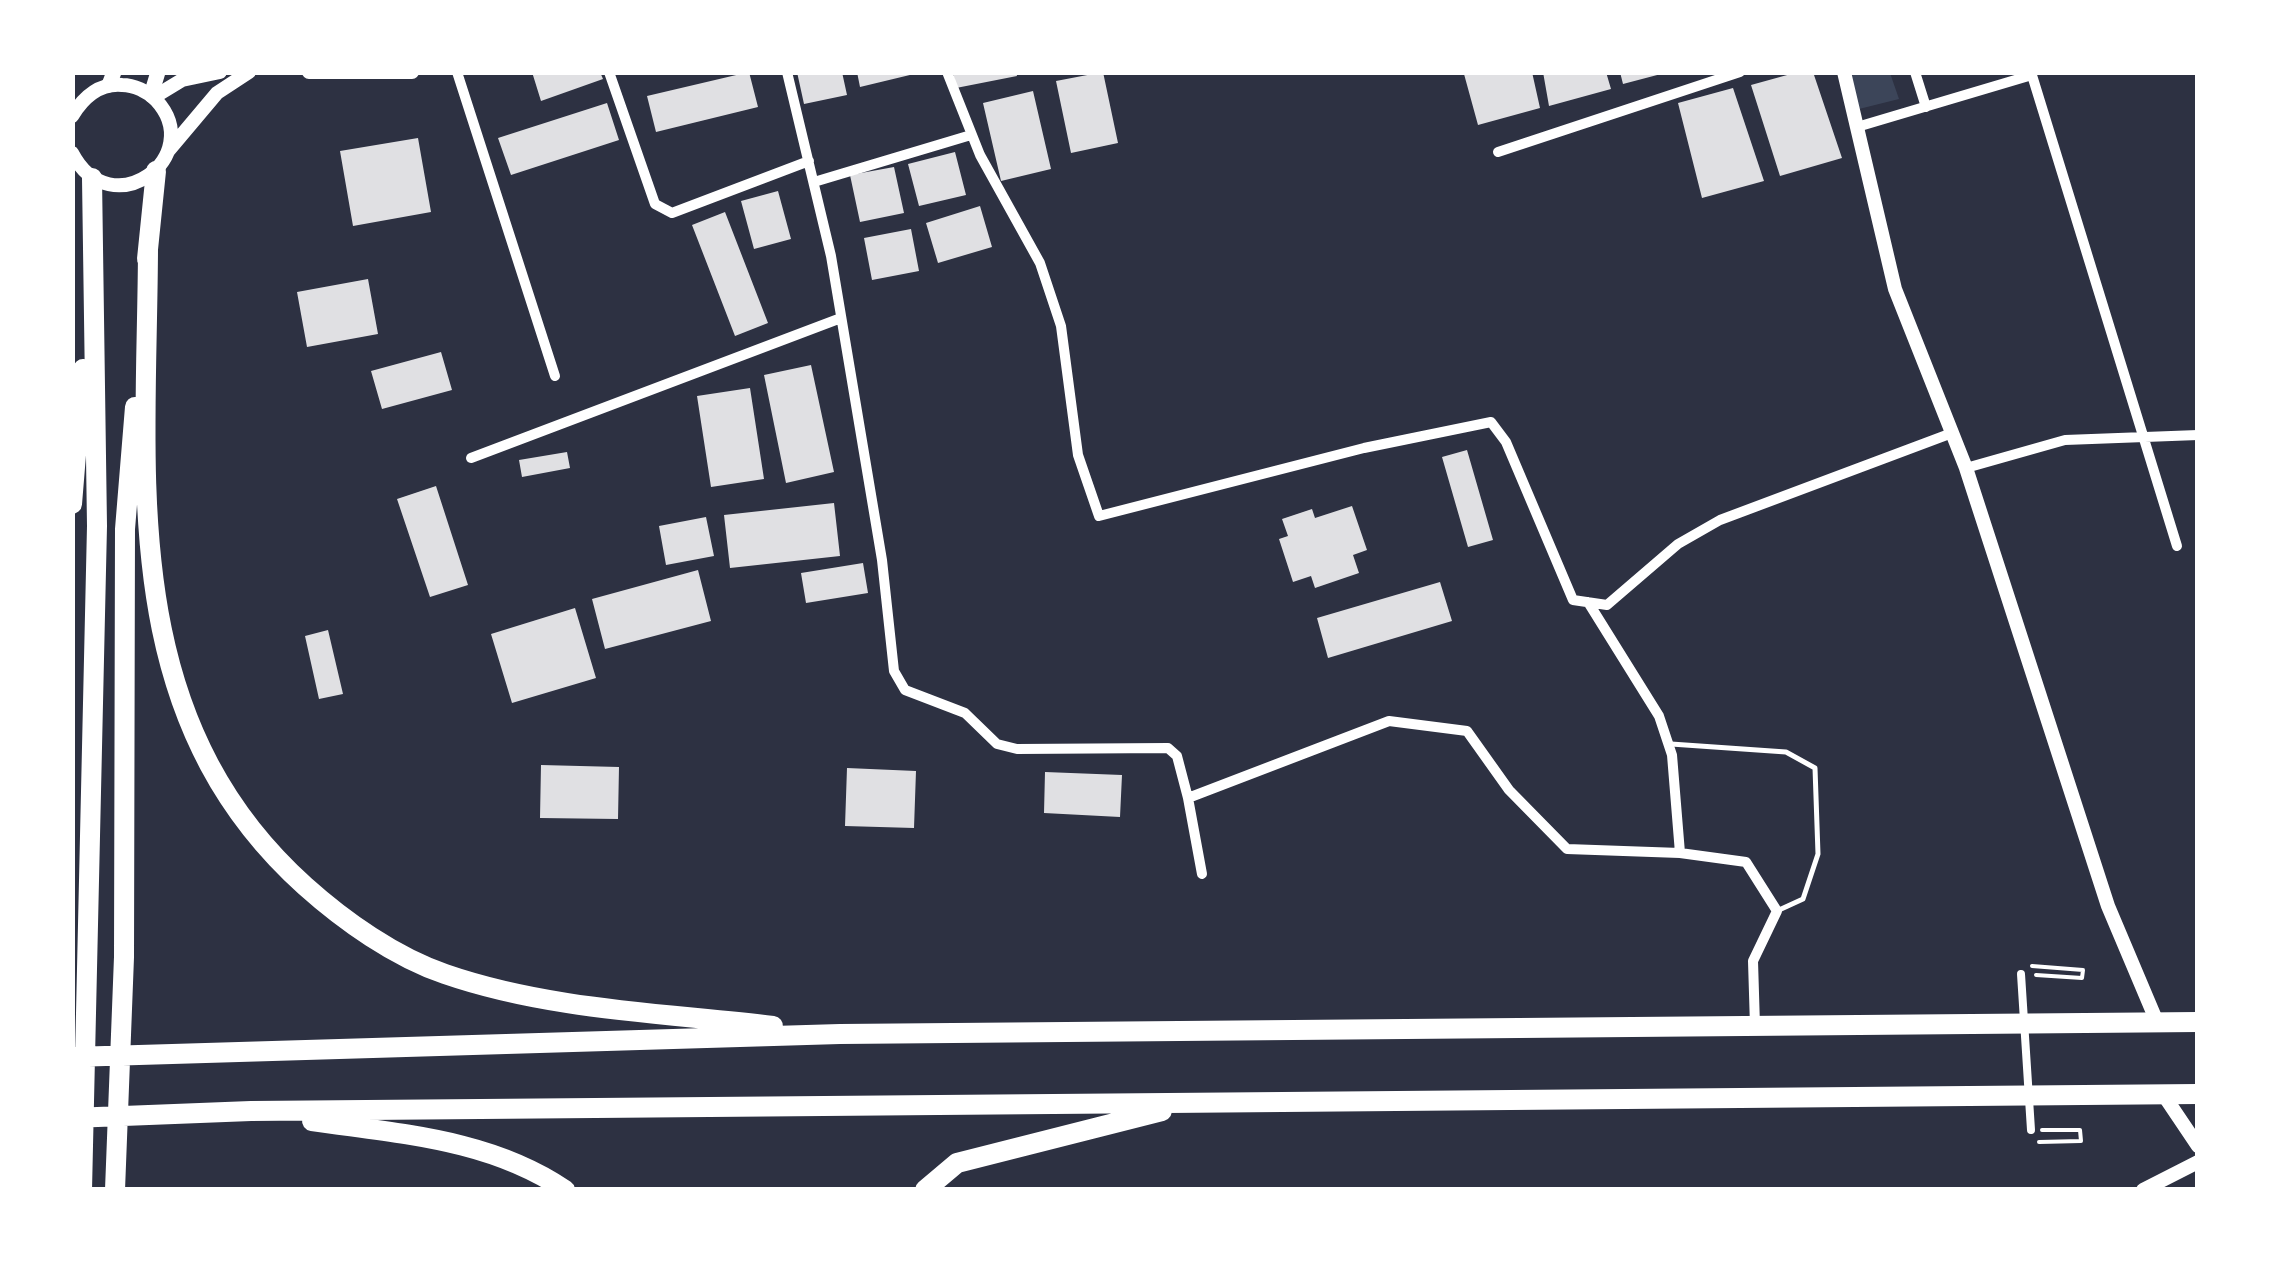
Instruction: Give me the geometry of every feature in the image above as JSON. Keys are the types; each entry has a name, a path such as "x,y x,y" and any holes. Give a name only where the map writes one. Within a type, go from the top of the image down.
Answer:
{"highway":[{"path":"115,1190 124,957 126,529 156,171"},
{"path":"82,1190 91,954 98,526 92,178"},
{"path":"148,248 147,525 152,596 186,717 223,786 284,867 329,908 440,973 512,994 840,1034"},
{"path":"72,504 92,253"},
{"path":"72,1057 840,1034 2198,1022"},
{"path":"72,1118 251,1112 2198,1094"},
{"path":"925,1190 957,1163 1202,1102"},
{"path":"251,1112 465,1144 542,1174 566,1190"}],"main road":[{"path":"152,96 158,72"}],"street":[{"path":"152,96 182,80 220,72"},
{"path":"73,155 92,178 118,186 145,180 217,93 249,72"},
{"path":"309,72 412,72"},
{"path":"458,72 554,376"},
{"path":"609,72 655,204 662,211 672,213 809,161"},
{"path":"788,72 841,318 882,560 894,672 904,690 965,713 997,744 1017,749 1168,748 1176,756 1188,798 1202,874"},
{"path":"947,72 971,135 1040,264 1056,310 1078,455 1099,516 1364,448 1491,422 1506,442 1573,600 1607,606 1678,544 1720,520 1952,432"},
{"path":"1498,152 1740,72"},
{"path":"1844,72 1895,289 1966,468 2108,906 2158,1022"},
{"path":"1915,72 1926,107"},
{"path":"1856,128 2032,74 2177,546"},
{"path":"72,116 82,101 112,79 152,96 169,122 168,151"},
{"path":"814,182 971,135"},
{"path":"471,458 841,318"},
{"path":"1966,468 2065,440 2198,435"},
{"path":"1588,602 1659,716 1668,744 1680,853"},
{"path":"1188,798 1389,722 1467,731 1510,790 1567,849 1680,853 1746,862 1777,911 1753,961 1755,1026"},
{"path":"2020,970 2032,1130"},
{"path":"2163,1094 2198,1146"},
{"path":"2143,1190 2198,1162"}],"lane":[{"path":"1668,744 1786,752 1815,768 1818,854 1803,899 1777,911"}],"path":[{"path":"2020,970 2082,970 2082,978 2020,970"},
{"path":"2032,1130 2080,1130 2081,1140 2034,1142"}],"shaded area":[{"path":"1844,73 1890,73 1899,99 1855,110"}],"building":[{"path":"532,72 600,72 603,79 541,101"},
{"path":"749,72 758,107 656,132 647,96"},
{"path":"797,72 842,72 847,95 804,104"},
{"path":"857,72 914,72 914,74 860,87"},
{"path":"953,72 1016,72 1017,76 956,88"},
{"path":"1103,72 1118,143 1071,153 1056,81"},
{"path":"1532,72 1540,108 1478,125 1464,74"},
{"path":"1543,72 1606,72 1611,89 1549,106"},
{"path":"1620,72 1661,72 1661,74 1623,84"},
{"path":"1798,72 1813,72 1842,158 1780,176 1751,85"},
{"path":"1733,88 1764,181 1702,198 1678,103"},
{"path":"1033,91 1051,169 1001,181 983,103"},
{"path":"607,103 619,140 511,175 498,138"},
{"path":"418,138 431,212 353,226 340,151"},
{"path":"955,152 966,195 919,206 908,164"},
{"path":"894,167 904,213 860,222 850,175"},
{"path":"778,191 791,239 754,249 741,201"},
{"path":"980,206 992,247 938,263 926,223"},
{"path":"725,212 768,323 735,336 692,225"},
{"path":"911,229 919,271 872,280 864,238"},
{"path":"368,279 378,334 307,347 297,292"},
{"path":"441,352 452,390 382,409 371,371"},
{"path":"811,365 834,472 786,483 764,375"},
{"path":"750,388 764,479 711,487 697,396"},
{"path":"1467,450 1493,540 1468,547 1442,457"},
{"path":"567,452 570,468 522,477 519,460"},
{"path":"436,486 468,585 430,597 397,499"},
{"path":"834,503 840,556 730,568 724,515"},
{"path":"1352,506 1367,550 1353,555 1359,573 1315,588 1311,576 1293,582 1279,539 1288,536 1282,519 1312,509 1315,518"},
{"path":"706,517 714,556 666,565 659,526"},
{"path":"863,563 868,593 806,603 801,573"},
{"path":"698,570 711,621 605,649 592,599"},
{"path":"1440,582 1452,621 1328,658 1317,618"},
{"path":"575,608 596,678 512,703 491,634"},
{"path":"328,630 343,694 319,699 305,636"},
{"path":"541,765 619,767 618,819 540,818"},
{"path":"847,768 916,771 914,828 845,826"},
{"path":"1045,772 1122,775 1120,817 1044,813"}]}
